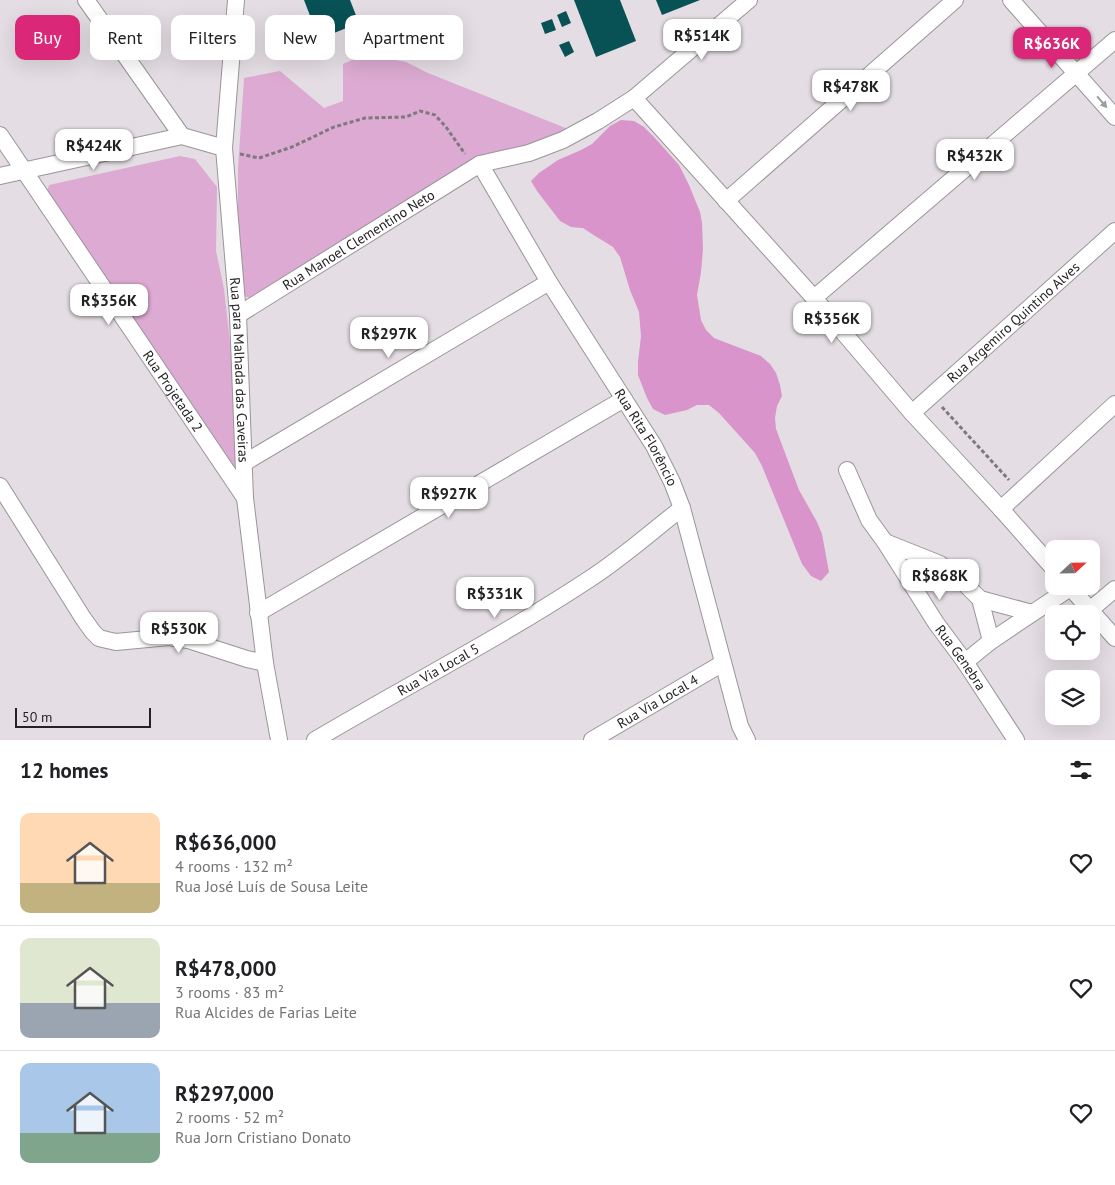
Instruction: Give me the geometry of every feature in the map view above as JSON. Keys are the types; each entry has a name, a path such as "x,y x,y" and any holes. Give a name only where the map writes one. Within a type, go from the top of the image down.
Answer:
{"street":[{"path":"86,0 182,136"},
{"name":"Rua para Malhada das Caveiras","path":"236,0 224,145 238,315 245,498 265,663 279,740"},
{"name":"Rua Manoel Clementino Neto","path":"238,315 478,166 529,153 563,140 598,122 634,98 749,0"},
{"path":"726,201 955,0"},
{"path":"1011,0 1115,117"},
{"path":"814,298 1115,40"},
{"path":"634,98 814,298 912,413 1045,559"},
{"name":"Rua Projetada 2","path":"0,135 245,498"},
{"path":"0,176 182,136 224,145"},
{"name":"Rua Rita Florêncio","path":"478,166 549,282 654,446 672,482 682,508 740,726 747,740"},
{"name":"Rua Argemiro Quintino Alves","path":"912,413 1115,231"},
{"path":"244,464 549,282"},
{"path":"258,613 624,399"},
{"path":"1001,509 1115,404"},
{"name":"Rua Genebra","path":"847,470 869,520 936,623 965,662 1016,740"},
{"path":"0,486 83,618 99,638 116,642 169,637 188,640 265,663"},
{"name":"Rua Via Local 5","path":"315,740 470,652 590,580 682,508"},
{"path":"885,542 940,564 962,581 980,599 992,641"},
{"path":"1096,605 1115,588"},
{"path":"965,662 1058,595"},
{"path":"1077,595 1086,605"},
{"path":"980,599 1032,613"},
{"path":"1100,621 1115,638"},
{"name":"Rua Via Local 4","path":"592,740 723,663"}],"path":[{"path":"224,145 241,155 259,158 292,147 341,124 365,118 406,117 420,111 435,115 478,166"},
{"path":"932,395 1020,492"}],"shaded area":[{"path":"352,60 396,60 406,62 428,73 573,131 478,161 254,299 244,296 238,236 238,169 244,78 280,71 324,108 343,101 343,64"},
{"path":"621,120 634,121 644,127 679,165 700,212 703,249 697,295 701,320 706,330 714,338 761,356 776,373 782,396 777,406 776,429 799,490 822,534 829,572 821,581 811,576 802,564 755,453 719,413 709,405 697,405 687,410 665,415 653,409 638,375 641,336 639,312 620,257 613,247 583,228 571,227 560,221 531,181 558,160 592,144 610,126"},
{"path":"180,156 195,159 217,187 216,251 224,289 233,369 239,471 233,470 47,192 49,185"}],"building":[{"path":"304,0 350,0 356,15 345,15 345,29 335,33 335,15 310,15"},
{"path":"574,0 620,0 636,41 596,57"},
{"path":"656,0 700,0 662,15"},
{"path":"566,11 571,23 562,27 557,15"},
{"path":"552,19 556,30 545,34 541,23"},
{"path":"569,41 574,52 565,57 559,45"}]}
